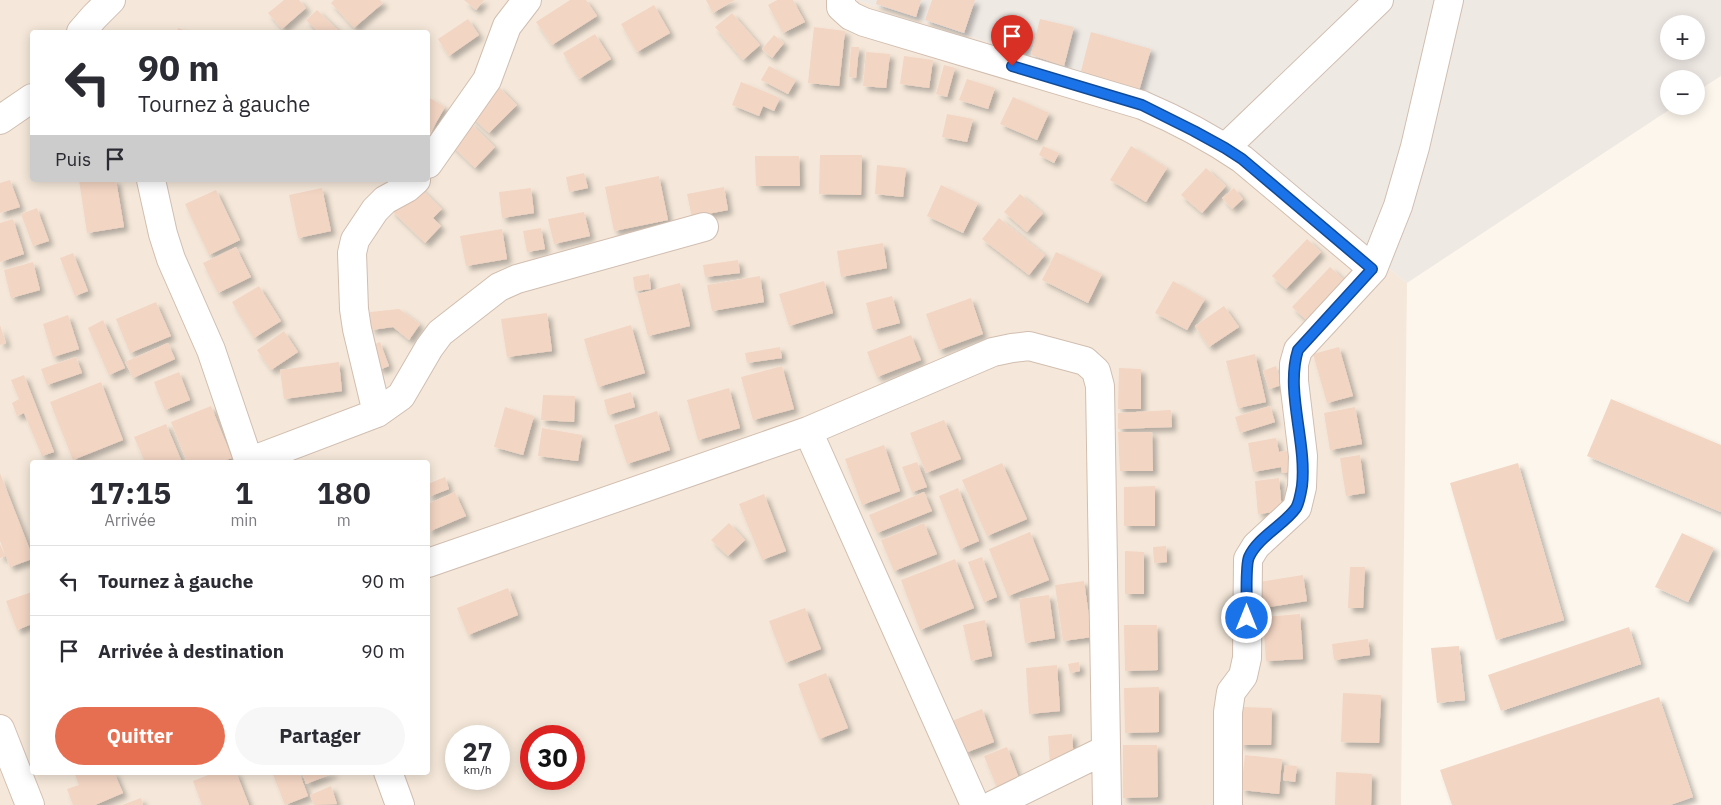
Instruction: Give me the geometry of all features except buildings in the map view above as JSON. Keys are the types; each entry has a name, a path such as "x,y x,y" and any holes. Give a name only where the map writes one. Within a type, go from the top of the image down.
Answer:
{"street":[{"path":"83,30 111,0"},
{"path":"430,161 487,80 507,26 527,0"},
{"path":"1225,148 1379,0"},
{"path":"1228,805 1228,712 1231,692 1243,676 1247,658 1248,559 1256,546 1297,508 1302,487 1303,456 1294,381 1294,364 1298,350 1372,269 1398,206 1416,147 1449,0"},
{"path":"839,2 850,16 864,22 1142,105 1163,114 1242,159 1372,269"},
{"path":"0,120 30,99"},
{"path":"151,182 163,234 171,259 211,350 247,460"},
{"path":"377,413 356,322 352,253 355,240 375,210 385,200 407,188 414,182"},
{"path":"253,460 377,413 401,396 440,333 499,287 517,279 704,227"},
{"path":"430,562 808,431 993,352 1029,346 1085,362 1096,371 1100,386 1107,805"},
{"path":"808,431 975,805"},
{"path":"0,729 30,805"},
{"path":"993,805 1105,750"},
{"path":"389,775 400,805"}],"shaded area":[{"path":"0,0 857,0 1139,91 1200,115 1407,283 1401,805 0,805"},
{"path":"857,0 1721,0 1721,76 1705,86 1705,70 1660,70 1661,115 1407,283 1200,115 1139,91"}],"route":[{"path":"1012,66 1142,105 1163,114 1225,148 1242,159 1372,269 1298,350 1294,364 1294,381 1303,456 1302,487 1297,508 1256,546 1248,559 1247,618"}]}
